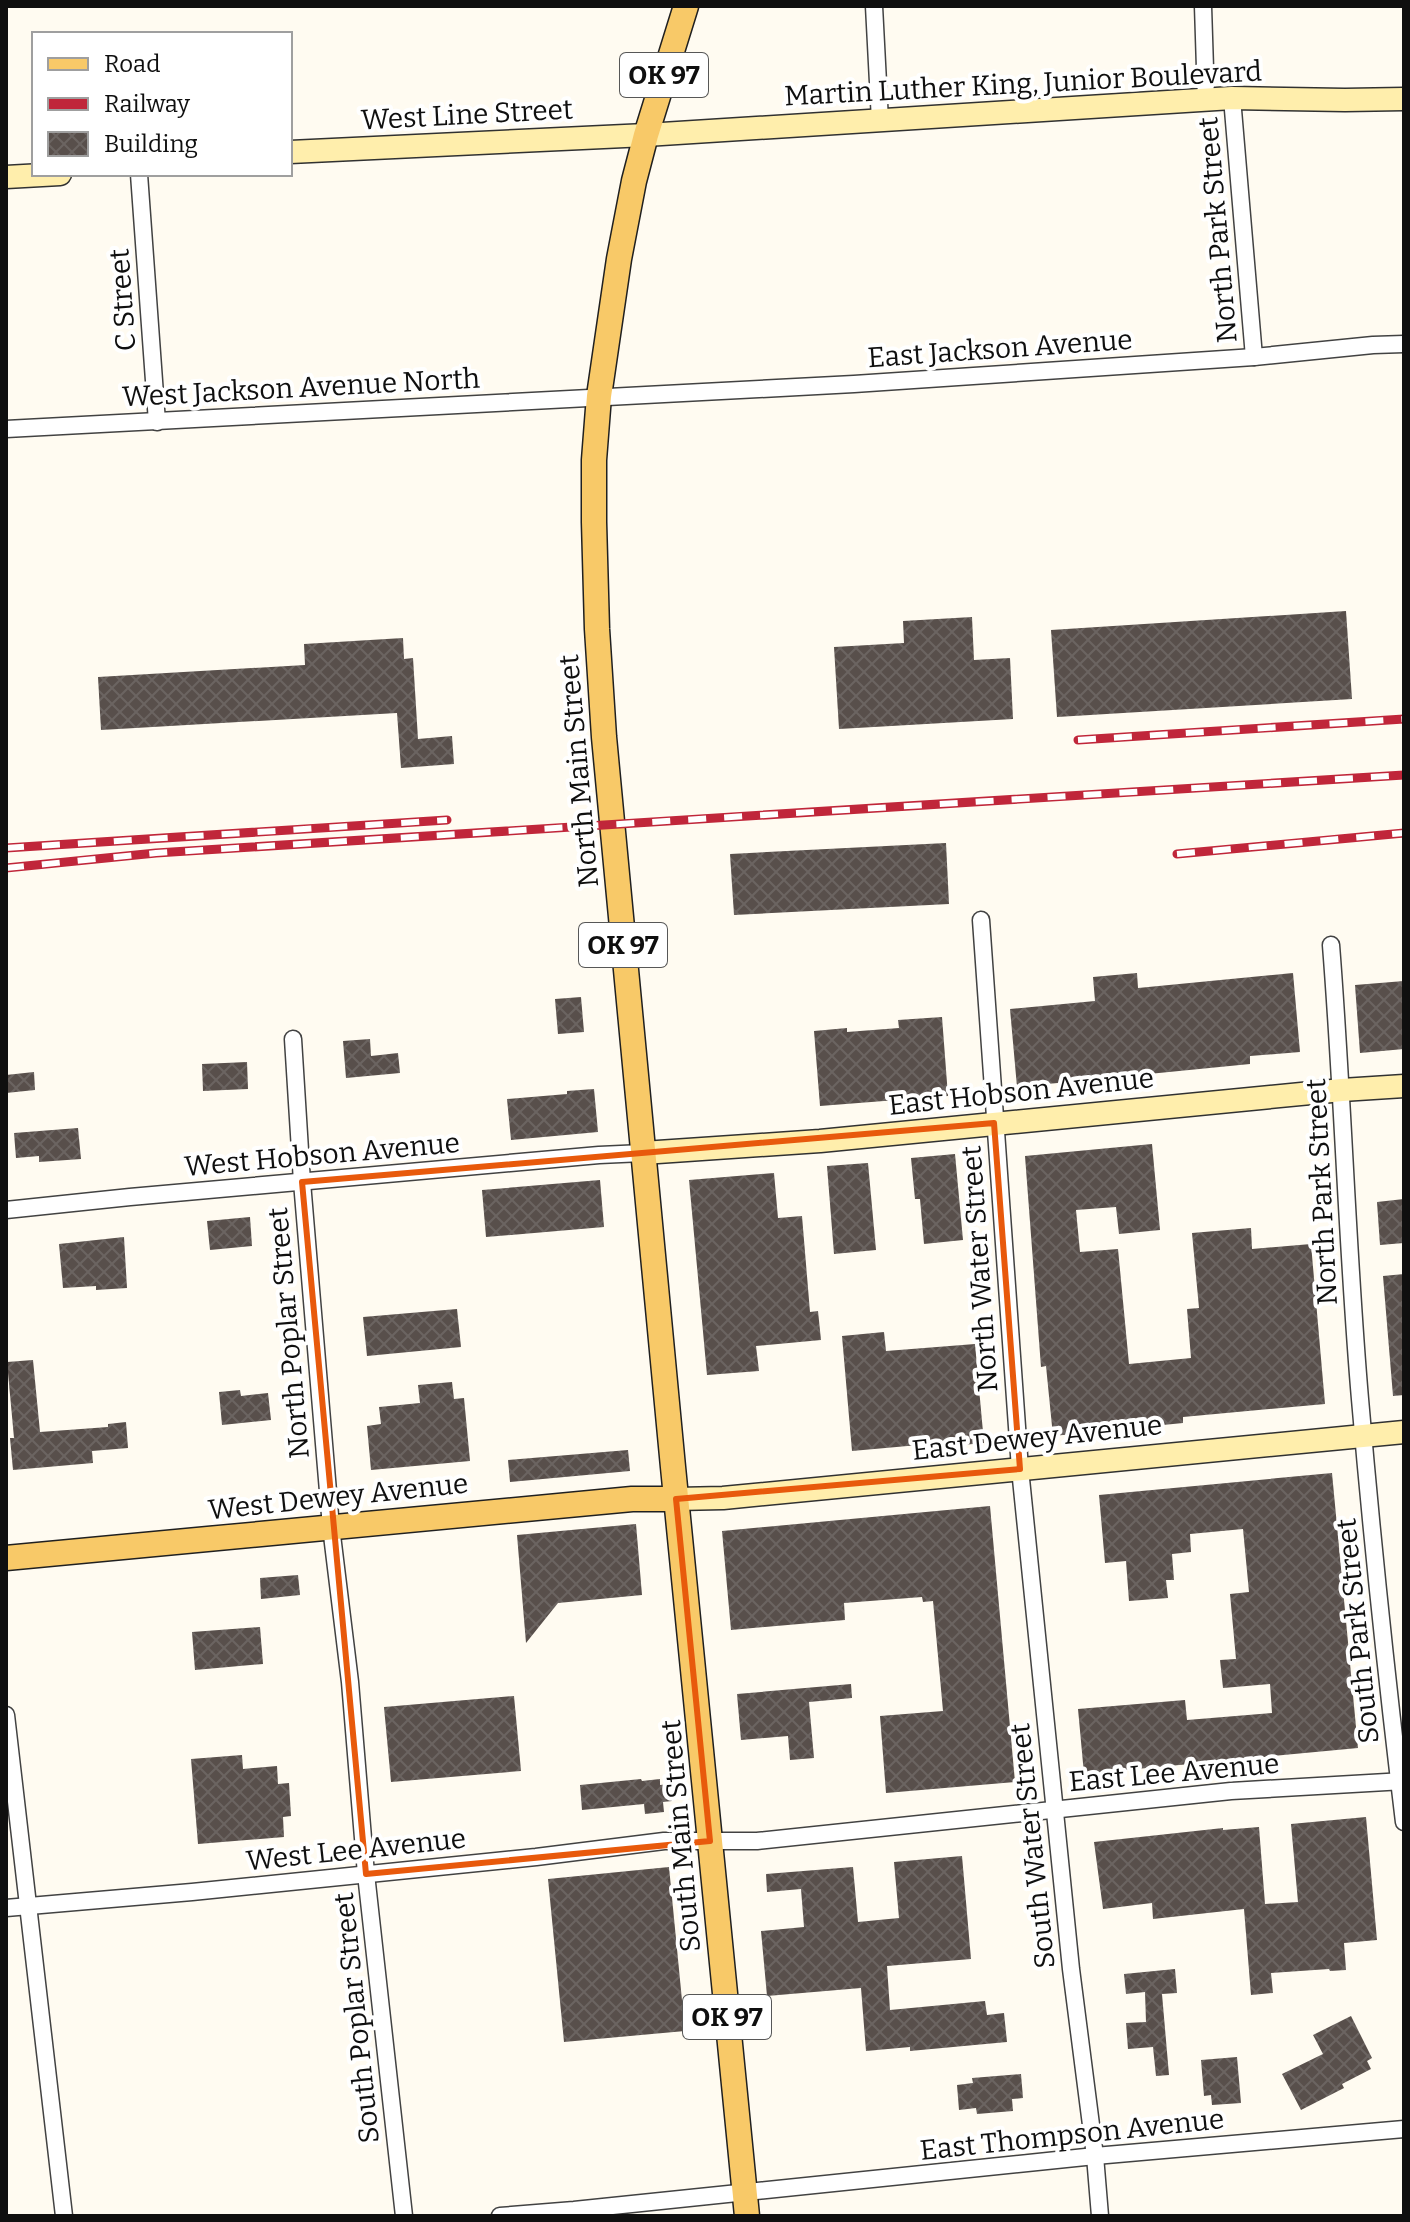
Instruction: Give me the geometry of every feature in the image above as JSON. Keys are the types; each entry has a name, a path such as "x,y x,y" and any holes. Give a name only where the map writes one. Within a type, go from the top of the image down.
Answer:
{"main road":[{"name":"OK 97","path":"646,135 686,6"},
{"name":"North Main Street","path":"646,135 619,259 599,396 594,460 597,629 605,751 676,1499"},
{"name":"West Dewey Avenue","path":"6,1558 641,1498 676,1499"},
{"name":"South Main Street","path":"676,1499 746,2204"}],"street":[{"path":"874,6 880,121"},
{"path":"1203,6 1206,100"},
{"name":"Martin Luther King, Junior Boulevard","path":"646,135 1232,98 1404,99"},
{"name":"North Park Street","path":"1232,98 1254,357"},
{"name":"West Line Street","path":"292,152 646,135"},
{"path":"6,177 32,176"},
{"name":"C Street","path":"139,176 157,422"},
{"name":"East Jackson Avenue","path":"599,396 854,384 1404,344"},
{"name":"West Jackson Avenue North","path":"6,429 599,396"},
{"name":"North Water Street","path":"981,920 1020,1469"},
{"name":"North Park Street","path":"1331,945 1364,1435"},
{"name":"North Poplar Street","path":"293,1039 331,1527"},
{"name":"East Hobson Avenue","path":"643,1153 820,1141 1404,1086"},
{"name":"West Hobson Avenue","path":"6,1210 643,1153"},
{"name":"East Dewey Avenue","path":"676,1499 714,1499 1404,1432"},
{"name":"South Park Street","path":"1364,1435 1404,1822"},
{"name":"South Water Street","path":"1020,1469 1071,1969 1100,2216"},
{"name":"South Poplar Street","path":"331,1527 350,1682 366,1874 404,2216"},
{"path":"6,1715 64,2216"},
{"name":"East Lee Avenue","path":"710,1841 757,1841 1231,1791 1402,1781"},
{"name":"West Lee Avenue","path":"6,1908 536,1857 673,1840 710,1841"},
{"name":"East Thompson Avenue","path":"500,2216 746,2204 1095,2156 1404,2129"}],"highlighted area":[{"path":"994,1123 1020,1469 676,1499 710,1841 366,1874 302,1182"}],"building":[{"path":"1346,611 1352,699 1057,717 1051,630"},
{"path":"972,617 974,660 1010,658 1013,719 839,729 834,647 904,643 903,621"},
{"path":"403,638 404,659 413,658 418,739 452,736 454,764 401,768 397,713 101,730 98,677 305,665 304,644"},
{"path":"946,843 949,904 734,915 730,854"},
{"path":"1137,973 1138,988 1293,973 1300,1052 1250,1056 1250,1064 1017,1087 1010,1009 1095,1001 1093,977"},
{"path":"1404,981 1404,1049 1360,1053 1355,985"},
{"path":"581,997 584,1032 558,1034 555,999"},
{"path":"942,1017 948,1096 820,1106 814,1031 899,1028 898,1020"},
{"path":"370,1039 371,1056 398,1053 400,1073 346,1078 343,1041"},
{"path":"247,1062 248,1089 203,1091 202,1064"},
{"path":"34,1072 35,1090 6,1093 6,1075"},
{"path":"594,1089 598,1132 511,1140 507,1099"},
{"path":"78,1128 81,1159 39,1162 39,1156 16,1158 14,1133"},
{"path":"1152,1144 1160,1230 1119,1234 1116,1207 1076,1210 1080,1252 1118,1249 1129,1364 1191,1358 1187,1309 1199,1308 1192,1233 1251,1228 1252,1249 1311,1244 1325,1404 1183,1417 1183,1423 1053,1436 1046,1366 1041,1367 1025,1156"},
{"path":"955,1154 963,1240 924,1244 920,1199 915,1199 911,1158"},
{"path":"868,1163 876,1250 834,1254 827,1166"},
{"path":"774,1173 778,1218 802,1216 810,1312 818,1311 821,1340 756,1346 759,1371 707,1375 689,1180"},
{"path":"600,1180 604,1227 486,1237 482,1190"},
{"path":"1404,1199 1404,1243 1380,1245 1377,1202"},
{"path":"250,1217 252,1246 210,1250 207,1221"},
{"path":"124,1237 127,1288 63,1288 59,1244"},
{"path":"1404,1274 1404,1395 1393,1396 1383,1276"},
{"path":"457,1309 461,1347 367,1356 363,1317"},
{"path":"884,1332 886,1351 975,1344 984,1443 941,1447 941,1443 852,1451 842,1336"},
{"path":"33,1360 40,1432 108,1427 108,1424 126,1422 128,1448 92,1451 93,1463 13,1470 10,1438 14,1438 7,1362"},
{"path":"452,1382 454,1399 464,1398 470,1461 371,1470 367,1426 381,1424 379,1407 420,1403 418,1385"},
{"path":"240,1390 241,1396 268,1393 271,1420 222,1425 219,1392"},
{"path":"628,1450 630,1471 510,1482 508,1460"},
{"path":"1332,1473 1358,1748 1084,1774 1078,1709 1185,1700 1187,1720 1272,1713 1270,1684 1223,1688 1220,1660 1236,1659 1230,1594 1249,1592 1243,1529 1190,1534 1191,1552 1172,1554 1174,1580 1166,1580 1168,1598 1129,1601 1126,1561 1105,1563 1099,1495"},
{"path":"990,1506 1015,1782 886,1793 880,1716 943,1711 933,1601 923,1602 922,1597 844,1603 845,1620 731,1630 722,1531"},
{"path":"636,1524 642,1595 558,1603 526,1643 517,1535"},
{"path":"298,1575 300,1595 261,1599 260,1578"},
{"path":"260,1627 263,1664 195,1670 192,1632"},
{"path":"851,1684 852,1698 809,1702 814,1758 790,1760 788,1736 741,1740 737,1694"},
{"path":"514,1696 521,1771 391,1782 384,1707"},
{"path":"242,1755 243,1769 277,1766 278,1784 289,1783 291,1816 283,1817 284,1837 198,1844 191,1759"},
{"path":"660,1779 660,1785 670,1784 672,1801 663,1802 664,1812 645,1814 644,1804 582,1810 580,1785"},
{"path":"1366,1817 1377,1940 1344,1943 1346,1970 1271,1973 1273,1993 1251,1995 1244,1909 1153,1919 1152,1903 1103,1909 1094,1842 1259,1827 1265,1904 1298,1902 1291,1824"},
{"path":"962,1856 971,1959 887,1966 890,2010 985,2001 987,2015 1004,2013 1007,2042 910,2051 910,2047 866,2051 861,1988 767,1996 761,1931 804,1927 801,1889 767,1892 766,1874 853,1867 858,1922 899,1918 894,1862"},
{"path":"669,1867 685,2031 564,2042 548,1879"},
{"path":"1175,1969 1177,1993 1162,1994 1169,2075 1156,2076 1153,2047 1128,2049 1126,2023 1146,2022 1145,1992 1126,1994 1124,1974"},
{"path":"1351,2016 1372,2058 1367,2061 1371,2069 1342,2084 1344,2088 1301,2110 1282,2074 1323,2054 1313,2035"},
{"path":"1237,2057 1241,2103 1212,2105 1211,2095 1204,2096 1201,2060"},
{"path":"1021,2074 1023,2098 1012,2099 1013,2111 977,2114 976,2108 959,2110 957,2085 973,2083 972,2078"}],"railway":[{"path":"1078,740 1404,719"},
{"path":"6,868 156,853 1404,775"},
{"path":"6,848 447,820"},
{"path":"1177,854 1404,833"}]}
